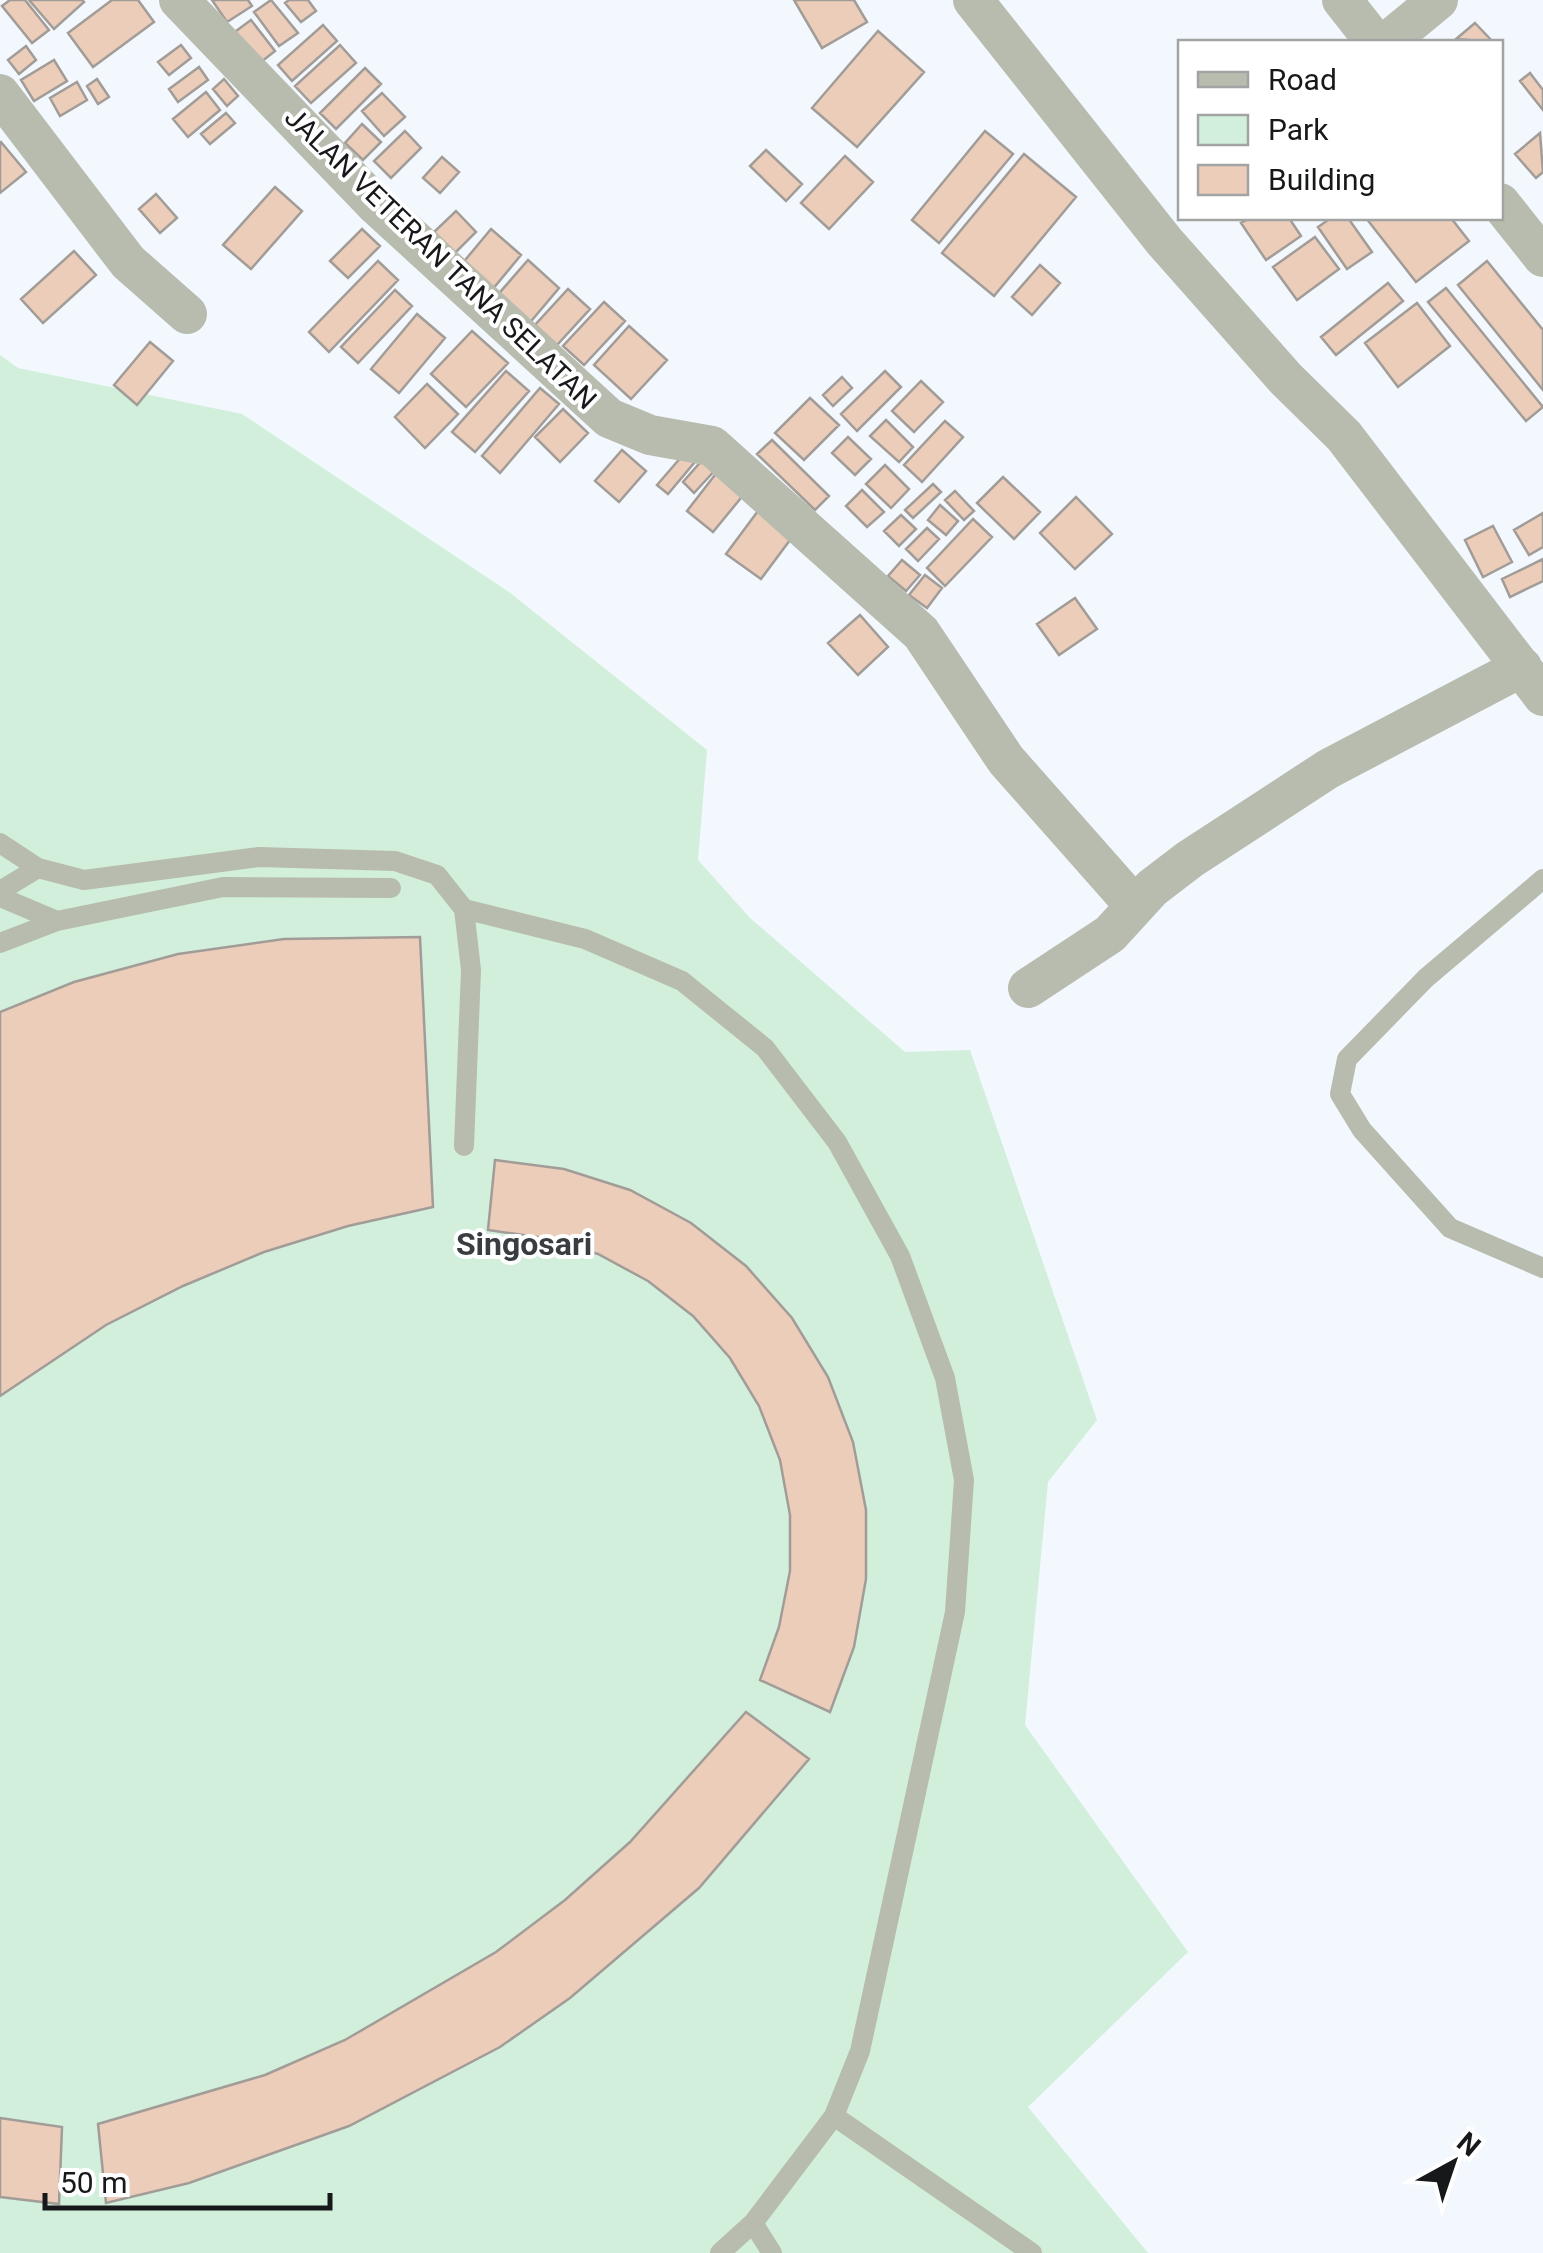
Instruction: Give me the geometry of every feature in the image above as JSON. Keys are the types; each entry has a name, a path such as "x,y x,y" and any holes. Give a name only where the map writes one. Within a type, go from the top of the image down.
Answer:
{"street":[{"name":"JALAN VETERAN TANA SELATAN","path":"179,0 376,204 608,418 650,436 712,446 921,633 1006,760 1135,906"},
{"path":"973,0 1176,229 1286,379 1344,436 1533,681 1328,770 1168,874 1110,934 1028,988"},
{"path":"1342,0 1373,40"},
{"path":"1390,40 1438,0"},
{"path":"0,94 128,262 187,314"},
{"path":"1503,207 1543,257"}],"lane":[{"path":"0,843 38,868 84,880 259,857 395,860 437,875 464,909 471,970 464,1146"},
{"path":"38,868 0,894 56,921"},
{"path":"1543,879 1426,978 1347,1059 1340,1094 1362,1130 1450,1228 1543,1268"},
{"path":"0,943 56,921 222,888 392,888"},
{"path":"464,909 585,939 682,981 764,1048 837,1142 873,1207 900,1256 946,1378 964,1480 955,1612 860,2052 834,2116 753,2223 720,2253"},
{"path":"834,2116 1032,2253"},
{"path":"753,2223 772,2253"}],"green space":[{"path":"0,355 18,368 242,414 509,592 707,750 698,860 750,918 905,1052 970,1050 1097,1420 1048,1482 1025,1725 1188,1952 1028,2107 1148,2253 0,2253"}],"building":[{"path":"10,0 25,0 49,30 32,43 2,6"},
{"path":"29,0 82,0 84,2 54,29"},
{"path":"112,0 138,0 154,22 93,67 68,33"},
{"path":"212,0 248,0 252,6 227,22"},
{"path":"271,0 298,33 279,46 254,12"},
{"path":"308,0 316,11 301,22 285,3"},
{"path":"794,0 854,0 867,22 822,48"},
{"path":"251,20 275,51 256,66 232,34"},
{"path":"1475,23 1491,40 1468,40 1456,39"},
{"path":"323,25 337,41 292,81 278,65"},
{"path":"878,31 924,72 857,147 812,108"},
{"path":"181,45 191,58 169,75 158,62"},
{"path":"340,45 356,63 311,103 295,86"},
{"path":"26,46 36,60 19,74 8,60"},
{"path":"54,60 67,81 34,101 21,80"},
{"path":"199,67 208,80 178,102 169,89"},
{"path":"365,68 381,84 336,129 320,113"},
{"path":"1530,73 1543,90 1543,110 1520,81"},
{"path":"97,79 109,97 98,104 87,86"},
{"path":"224,79 238,96 227,106 213,89"},
{"path":"77,82 87,100 60,116 50,98"},
{"path":"206,92 220,110 188,137 173,119"},
{"path":"382,93 405,117 384,136 362,111"},
{"path":"226,113 235,123 210,144 201,134"},
{"path":"362,124 381,142 363,160 345,143"},
{"path":"405,131 421,148 391,178 374,161"},
{"path":"985,131 1013,154 939,243 912,220"},
{"path":"1540,133 1543,172 1536,178 1515,154"},
{"path":"0,143 26,172 0,193"},
{"path":"766,150 802,184 786,201 750,166"},
{"path":"1024,154 1076,197 994,296 942,253"},
{"path":"845,156 873,182 829,229 801,203"},
{"path":"442,157 459,172 440,193 423,178"},
{"path":"275,187 302,211 251,269 223,245"},
{"path":"156,194 177,218 160,233 139,209"},
{"path":"456,211 476,232 455,253 434,232"},
{"path":"1290,220 1301,236 1266,260 1241,223"},
{"path":"1328,220 1349,220 1372,252 1347,269 1318,227"},
{"path":"1368,220 1453,220 1469,241 1416,282"},
{"path":"362,229 380,246 348,278 330,261"},
{"path":"491,229 521,255 492,290 461,265"},
{"path":"1315,237 1339,269 1297,300 1273,267"},
{"path":"74,251 96,275 43,323 21,299"},
{"path":"528,260 559,288 527,326 495,298"},
{"path":"378,261 398,280 329,352 309,332"},
{"path":"1487,261 1543,330 1543,390 1458,285"},
{"path":"1040,265 1060,283 1032,315 1012,297"},
{"path":"1388,283 1403,301 1336,355 1321,337"},
{"path":"1446,288 1543,407 1526,421 1428,302"},
{"path":"568,289 590,309 557,345 535,325"},
{"path":"395,290 412,306 358,363 341,347"},
{"path":"604,302 625,321 584,365 563,346"},
{"path":"1417,303 1450,346 1398,387 1365,343"},
{"path":"417,314 445,338 399,393 371,369"},
{"path":"629,326 667,360 631,399 594,365"},
{"path":"472,331 508,363 466,407 431,374"},
{"path":"150,342 173,361 137,405 114,385"},
{"path":"506,371 529,391 475,452 452,432"},
{"path":"885,371 901,387 857,431 841,414"},
{"path":"842,377 852,388 833,406 823,395"},
{"path":"921,381 943,402 914,432 892,411"},
{"path":"427,384 458,414 425,448 395,417"},
{"path":"540,388 559,404 500,473 482,456"},
{"path":"810,398 839,425 804,460 775,433"},
{"path":"563,409 588,433 560,462 535,437"},
{"path":"886,420 913,447 899,462 870,436"},
{"path":"945,421 963,437 922,482 904,465"},
{"path":"848,437 871,459 855,475 832,453"},
{"path":"772,440 829,496 815,510 757,454"},
{"path":"689,448 699,457 668,494 657,485"},
{"path":"622,450 646,471 619,502 595,481"},
{"path":"705,457 718,467 694,493 683,482"},
{"path":"885,465 909,489 891,508 866,484"},
{"path":"718,471 745,493 713,532 687,511"},
{"path":"1003,477 1040,512 1014,539 977,503"},
{"path":"933,484 941,492 913,518 905,510"},
{"path":"862,490 884,512 867,527 846,506"},
{"path":"955,491 974,511 964,520 945,500"},
{"path":"1076,497 1112,534 1075,569 1040,533"},
{"path":"940,505 958,521 946,535 928,520"},
{"path":"758,511 793,536 761,579 726,554"},
{"path":"1543,513 1543,547 1529,555 1514,530"},
{"path":"901,515 916,529 899,546 884,531"},
{"path":"973,519 992,537 945,586 927,568"},
{"path":"1493,526 1512,562 1483,577 1465,540"},
{"path":"927,528 939,539 918,561 906,549"},
{"path":"1543,559 1543,581 1510,597 1502,579"},
{"path":"902,560 920,575 906,591 888,576"},
{"path":"925,575 942,588 927,608 909,595"},
{"path":"1075,598 1097,629 1059,655 1037,624"},
{"path":"860,615 888,647 858,675 828,643"},
{"path":"420,937 433,1207 348,1226 264,1252 183,1286 106,1325 0,1396 0,1012 74,982 178,954 284,939"},
{"path":"495,1160 564,1169 630,1190 691,1223 746,1266 792,1318 828,1377 853,1442 866,1510 866,1579 854,1647 830,1712 760,1680 779,1627 790,1571 790,1515 780,1460 759,1406 730,1358 693,1316 648,1281 598,1254 544,1238 488,1230"},
{"path":"746,1712 809,1759 699,1888 570,1998 500,2047 349,2126 189,2183 106,2203 98,2124 265,2075 345,2040 496,1952 565,1900 630,1842"},
{"path":"0,2118 62,2127 59,2204 0,2197"}],"district":[{"name":"Singosari","path":"524,1244"}]}
